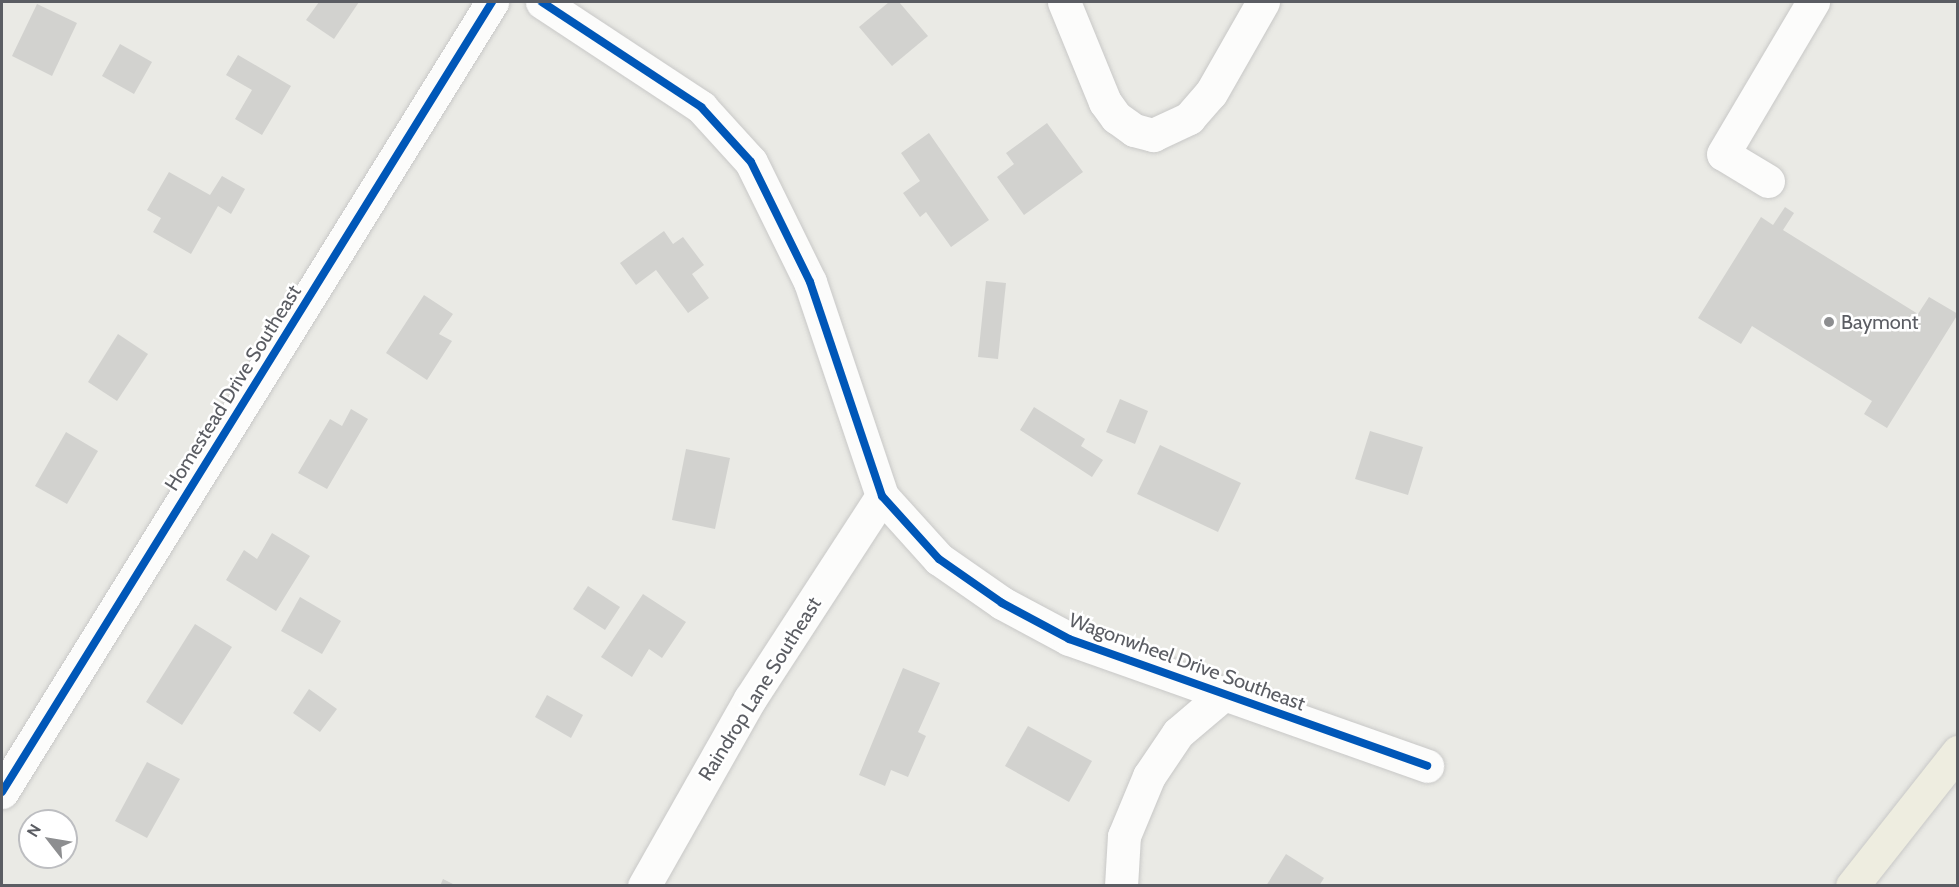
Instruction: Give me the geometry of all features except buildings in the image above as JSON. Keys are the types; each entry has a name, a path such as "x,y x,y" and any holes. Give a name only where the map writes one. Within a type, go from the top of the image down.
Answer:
{"highway":[{"path":"1852,885 1958,752"}],"street":[{"name":"Homestead Drive Southeast","path":"2,792 492,2"},
{"name":"Wagonwheel Drive Southeast","path":"542,2 701,106 751,162 810,282 882,496 939,559 1002,603 1069,639 1427,766"},
{"path":"1064,2 1105,102 1116,117 1134,130 1153,135 1189,118 1211,93 1263,2"},
{"path":"1768,181 1723,154 1813,2"},
{"name":"Raindrop Lane Southeast","path":"644,885 750,699 882,496"},
{"path":"1121,885 1124,836 1149,776 1178,733 1224,694"}],"cycle path":[{"path":"2,792 492,2"},
{"path":"542,2 701,107 751,162 810,282 882,496 939,559 1002,603 1069,639 1427,766"}],"place":[{"name":"Baymont","path":"1829,322"}]}
